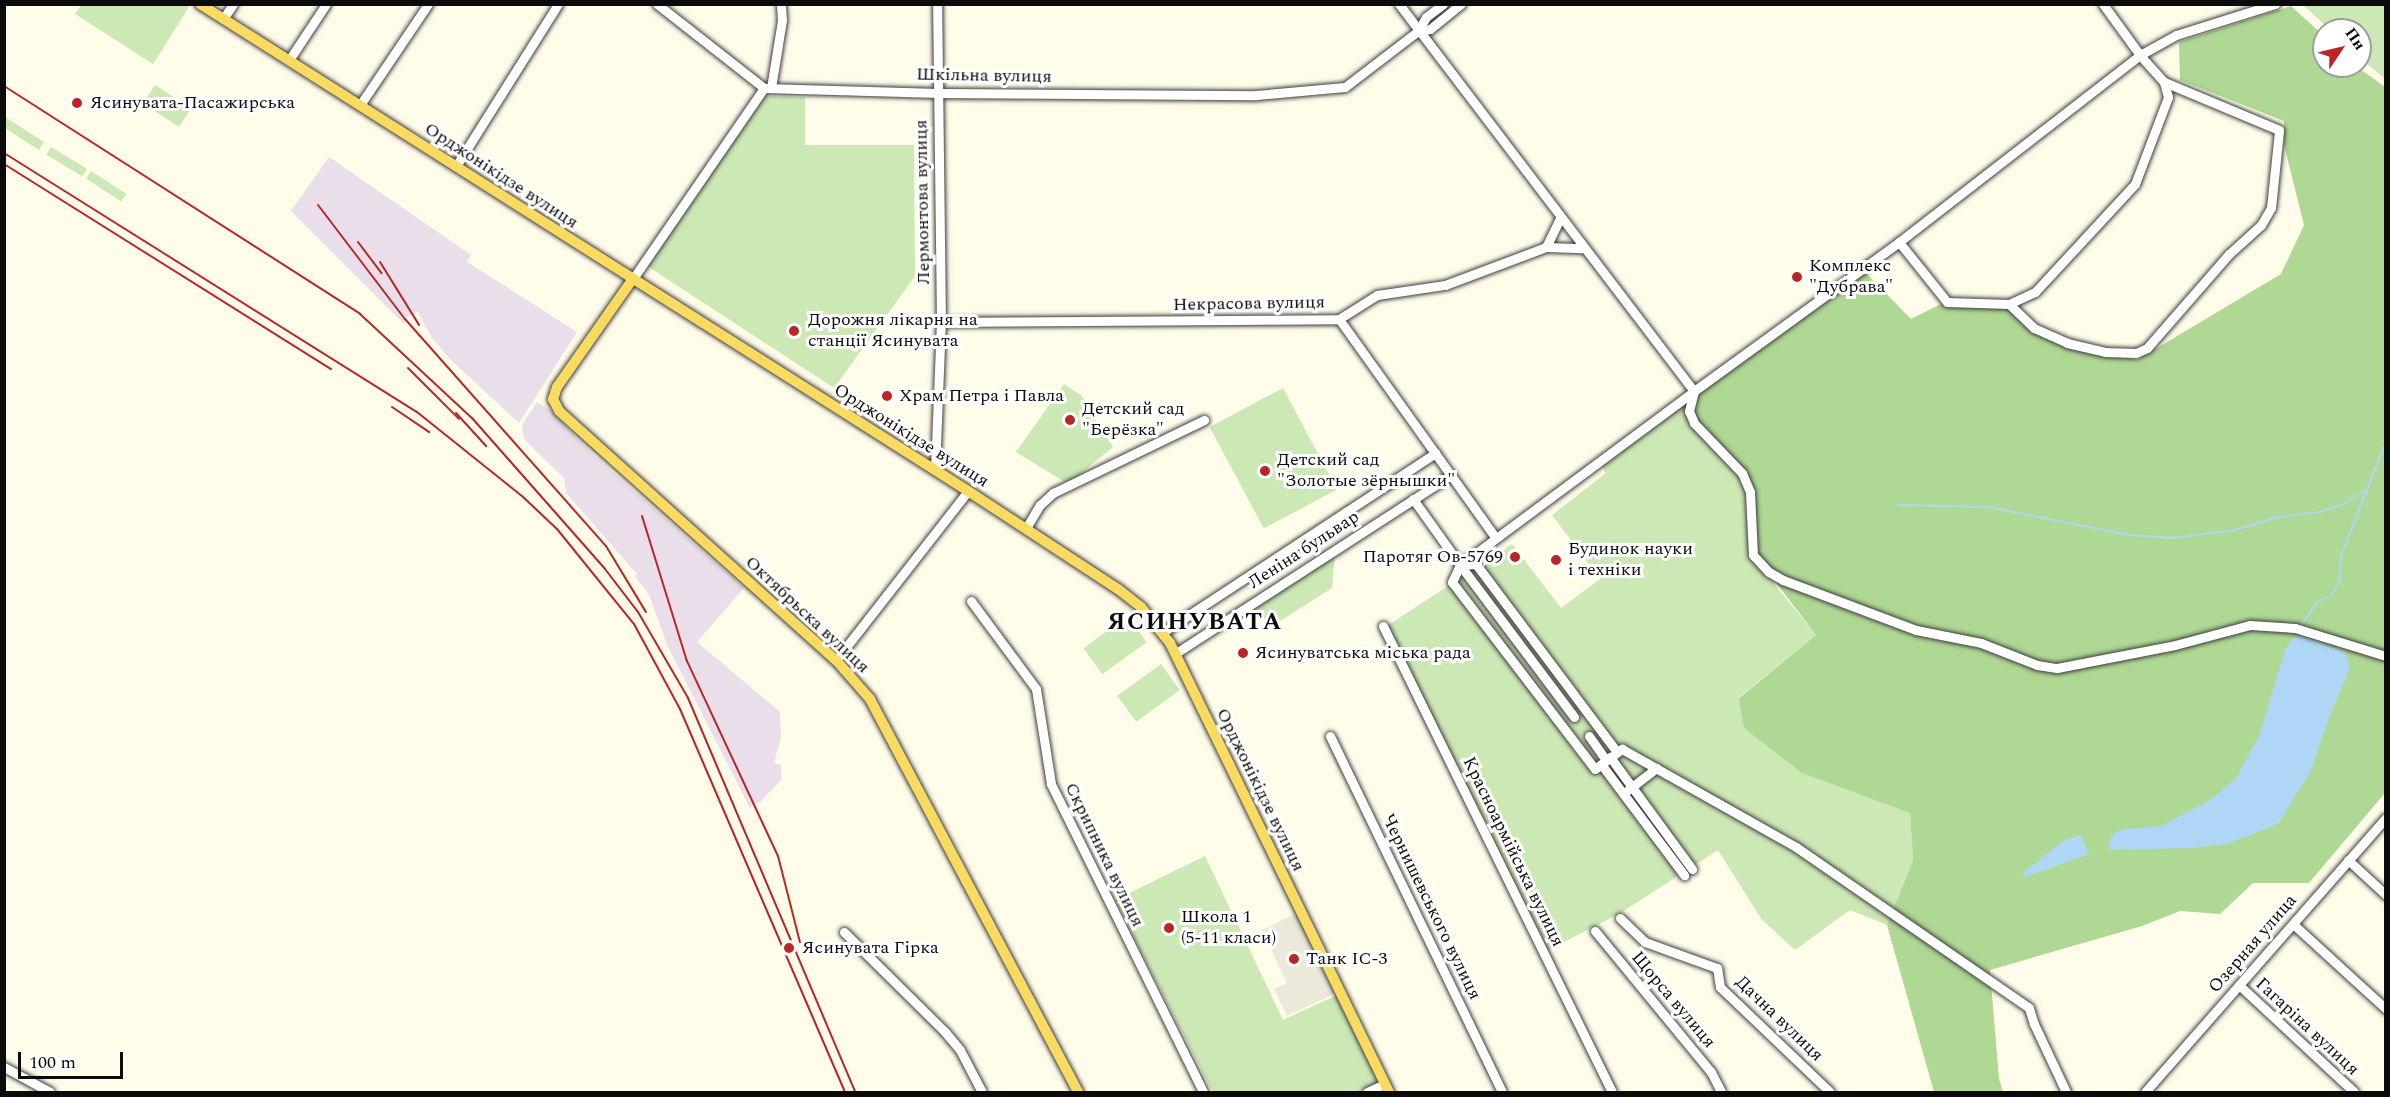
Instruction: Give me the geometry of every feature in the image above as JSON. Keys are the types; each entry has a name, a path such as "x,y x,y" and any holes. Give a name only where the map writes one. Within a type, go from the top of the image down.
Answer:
{"main road":[{"name":"Орджонікідзе вулиця","path":"200,4 1026,528 1118,589 1141,608 1163,632 1176,653 1386,1088"},
{"name":"Октябрьска вулиця","path":"632,280 557,387 553,399 559,411 836,660 870,699 1078,1092"}],"street":[{"path":"224,19 232,4"},
{"path":"289,60 326,4"},
{"path":"360,105 428,4"},
{"path":"456,166 558,4"},
{"path":"657,4 768,88"},
{"path":"632,280 768,88 782,20 781,4"},
{"name":"Лермонтова вулиця","path":"935,470 941,322 938,4"},
{"path":"1400,4 1560,218 1694,391"},
{"name":"Шкільна вулиця","path":"768,88 939,93 1256,95 1345,87 1418,31 1426,17 1443,4"},
{"name":"Шкільна вулиця","path":"1418,31 1430,29 1461,4"},
{"path":"2009,304 2034,328 2067,343 2105,352 2136,353 2146,348 2229,254 2261,225 2271,208 2279,130 2164,82 2140,55 2103,4"},
{"path":"2066,1092 2034,1024 2030,1008 1796,847 1622,748 1595,769 1452,582 1460,565 1495,537 1899,242 2140,55 2176,35 2275,4"},
{"path":"1899,242 1947,302 2009,304 2034,292 2135,184 2168,97 2164,82"},
{"path":"1560,218 1546,247 1583,248"},
{"name":"Некрасова вулиця","path":"941,322 1339,319 1377,295 1445,285 1546,247"},
{"path":"1339,319 1495,537"},
{"path":"1694,391 1689,411 1694,423 1742,473 1750,492 1753,555 1769,572 1783,580 1916,630 1981,643 2037,664 2057,668 2175,645 2250,625 2295,628 2385,656"},
{"path":"1026,528 1040,505 1053,492 1204,420"},
{"name":"Леніна бульвар","path":"1163,632 1435,453"},
{"name":"Леніна бульвар","path":"1176,653 1451,475"},
{"path":"836,660 968,491"},
{"path":"1413,499 1574,717"},
{"path":"1460,565 1476,564 1609,758 1632,787 1688,872 1623,793 1609,758 1588,736"},
{"name":"Скрипника вулиця","path":"971,601 1036,689 1051,784 1203,1092"},
{"name":"Красноармійська вулиця","path":"1383,626 1612,1092"},
{"name":"Чернишевського вулиця","path":"1330,736 1502,1092"},
{"path":"1623,793 1656,768"},
{"name":"Озерная улица","path":"2145,1092 2385,818"},
{"path":"2348,860 2385,895"},
{"name":"Дачна вулиця","path":"1620,918 1645,942 1717,968 1720,987 1830,1092"},
{"path":"2293,924 2385,1009"},
{"name":"Щорса вулиця","path":"1595,931 1711,1072 1721,1092"},
{"path":"844,932 945,1032 960,1050 982,1092"},
{"name":"Гагаріна вулиця","path":"2239,985 2354,1092"},
{"path":"4,1067 50,1092"},
{"path":"1367,1092 1386,1088"}],"shaded area":[{"path":"329,157 471,255 467,262 577,332 519,423 450,359 432,338 417,311 405,319 404,324 291,211"},
{"path":"537,402 550,410 591,453 744,588 697,642 780,712 781,737 774,763 781,765 781,780 761,801 750,808 667,645 648,592 635,577 637,574 566,493 564,478 524,439 522,425"},
{"path":"1297,913 1336,993 1287,1016 1274,989 1287,983 1262,930"}],"green space":[{"path":"81,5 186,5 189,7 153,64 75,14"},
{"path":"2303,5 2385,5 2385,79 2372,68 2372,18 2317,18"},
{"path":"2291,6 2312,25 2312,78 2372,78 2385,87 2385,793 2309,883 2253,883 2220,914 2180,911 2142,926 1990,970 1999,1079 2003,1092 1934,1092 1887,925 1913,860 1910,813 1802,773 1744,728 1739,698 1816,635 1774,580 1752,557 1745,487 1731,466 1680,408 1866,273 1911,319 1945,302 2006,308 2045,339 2137,360 2281,274 2304,225 2284,145 2284,121 2180,80 2179,42"},
{"path":"155,85 191,108 179,127 143,103"},
{"path":"764,96 805,97 805,145 914,145 915,276 834,388 647,266"},
{"path":"5,117 44,142 39,150 5,128"},
{"path":"51,147 87,169 82,176 46,155"},
{"path":"91,171 126,194 121,201 86,179"},
{"path":"1064,384 1082,396 1113,447 1068,484 1016,452"},
{"path":"1283,388 1337,490 1264,529 1210,427"},
{"path":"1680,408 1731,466 1745,487 1752,557 1816,635 1739,697 1802,773 1910,812 1913,860 1887,925 1850,910 1795,950 1762,920 1718,850 1622,912 1547,951 1387,626 1512,544 1561,608 1600,579 1552,515 1606,473 1601,465"},
{"path":"1335,554 1332,588 1277,623 1270,622 1254,612 1253,608"},
{"path":"1128,616 1147,642 1102,674 1084,648"},
{"path":"1161,664 1180,690 1136,722 1117,696"},
{"path":"1205,856 1283,1020 1337,995 1379,1082 1358,1092 1213,1092 1115,900"}],"water":[{"path":"2301,635 2346,653 2350,669 2332,710 2310,773 2278,824 2227,844 2192,848 2109,850 2111,836 2120,830 2161,826 2210,800 2236,778 2259,736 2285,650 2293,639"},
{"path":"2081,835 2089,854 2026,877 2022,874 2064,840"}],"waterway":[{"path":"2300,627 2317,603 2332,594 2340,580 2341,556 2386,442"},
{"path":"1898,505 1988,507 2128,535 2175,538 2234,530 2279,517 2320,512 2342,505 2366,490"}],"railway":[{"path":"4,86 360,314 472,418 605,569 638,612 688,698 855,1092"},
{"path":"4,153 417,412 522,496 557,529 634,624 680,709 845,1092"},
{"path":"4,164 331,369"},
{"path":"318,205 405,319 606,546 646,612"},
{"path":"358,242 381,273"},
{"path":"380,262 419,325"},
{"path":"408,368 459,419"},
{"path":"392,407 429,432"},
{"path":"456,413 486,446"},
{"path":"642,516 687,661 778,856 800,942"}],"place":[{"name":"Ясинувата-Пасажирська","path":"77,103"},
{"name":"Комплекс \"Дубрава\"","path":"1797,277"},
{"name":"Дорожня лікарня на станції Ясинувата","path":"794,331"},
{"name":"Храм Петра і Павла","path":"887,396"},
{"name":"Детский сад \"Берёзка\"","path":"1070,420"},
{"name":"Детский сад \"Золотые зёрнышки\"","path":"1265,471"},
{"name":"Паротяг Ов-5769","path":"1515,557"},
{"name":"Будинок науки і техніки","path":"1556,560"},
{"name":"Ясинуватська міська рада","path":"1243,653"},
{"name":"Школа 1 (5-11 класи)","path":"1169,928"},
{"name":"Ясинувата Гірка","path":"789,948"},
{"name":"Танк ІС-3","path":"1294,959"}],"district":[{"name":"ЯСИНУВАТА","path":"1195,623"}]}
